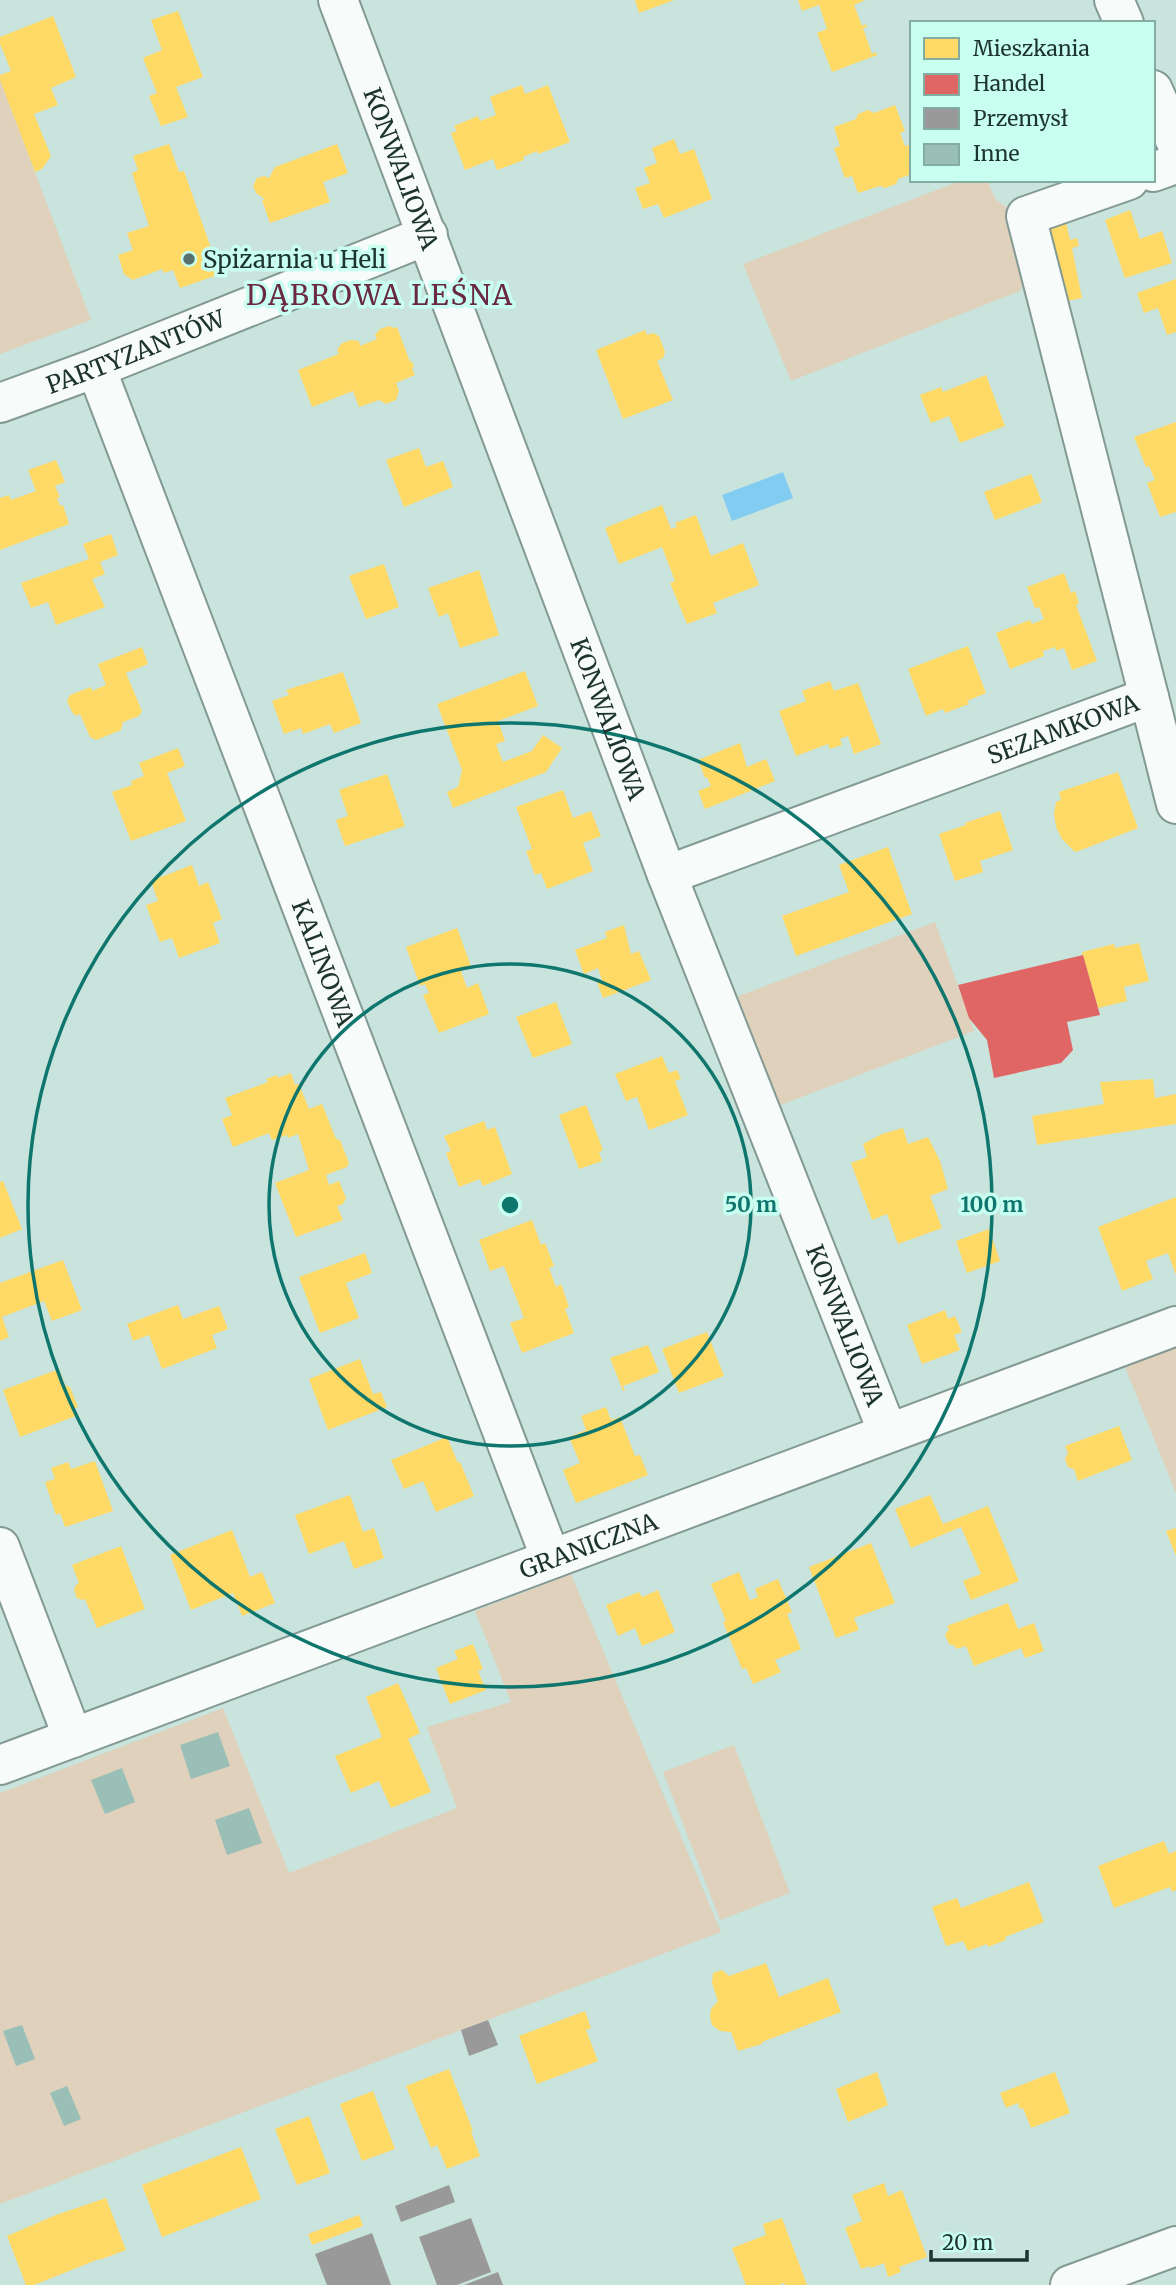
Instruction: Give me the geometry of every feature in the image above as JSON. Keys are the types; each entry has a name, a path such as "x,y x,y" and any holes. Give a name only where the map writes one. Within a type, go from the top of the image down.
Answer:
{"street":[{"name":"KONWALIOWA","path":"338,0 667,875 888,1433"},
{"path":"1114,0 1123,21"},
{"path":"1155,95 1176,142"},
{"path":"1155,171 1176,164"},
{"name":"SEZAMKOWA","path":"667,875 1149,697 1026,216 1123,182"},
{"name":"PARTYZANTÓW","path":"0,404 428,235"},
{"name":"KALINOWA","path":"96,368 551,1559"},
{"path":"1149,697 1176,804"},
{"name":"GRANICZNA","path":"0,1765 1176,1326"},
{"path":"0,1547 73,1738"},
{"path":"1070,2285 1176,2246"}],"shaded area":[{"path":"0,80 91,320 0,354"},
{"path":"958,182 988,182 996,200 1011,210 1027,272 1020,291 791,381 743,264"},
{"path":"935,922 974,1031 778,1106 736,997"},
{"path":"1176,1342 1176,1493 1123,1362"},
{"path":"571,1574 721,1932 0,2204 0,1793 223,1708 289,1873 457,1808 427,1727 511,1702 475,1611"},
{"path":"734,1745 790,1893 720,1920 663,1772"}],"water":[{"path":"783,472 793,498 732,521 722,495"}],"building: Mieszkania":[{"path":"635,0 674,0 639,13"},
{"path":"798,0 865,0 854,5 862,26 866,24 867,27 863,28 872,54 876,52 877,55 832,72 817,33 827,29 819,5 802,11"},
{"path":"178,11 203,77 176,87 188,117 161,126 149,96 157,93 143,58 162,50 151,20"},
{"path":"53,16 76,77 51,88 58,105 34,114 51,156 42,169 35,172 0,80 0,75 11,71 0,44 0,37"},
{"path":"522,85 525,94 548,85 570,142 538,154 537,151 523,157 524,160 497,170 493,159 465,170 451,133 457,131 454,126 478,116 480,121 496,115 490,97"},
{"path":"895,105 905,131 900,133 905,146 910,145 910,175 885,188 880,186 858,193 852,176 845,178 834,148 840,146 834,127 856,119 858,114 868,110 874,113"},
{"path":"674,139 680,154 694,149 712,199 664,218 658,204 643,209 635,188 650,183 644,168 657,163 652,148"},
{"path":"169,144 179,172 184,171 220,274 180,288 173,270 164,273 162,269 133,280 124,274 118,255 133,250 127,233 149,226 132,173 138,170 133,156"},
{"path":"337,144 348,173 323,182 330,202 270,223 262,200 265,199 256,193 253,186 257,178 269,178 275,167"},
{"path":"1130,210 1140,239 1162,231 1172,263 1125,278 1105,220"},
{"path":"1066,223 1070,240 1077,238 1079,246 1072,248 1082,298 1062,302 1046,227"},
{"path":"1176,279 1176,332 1167,335 1158,308 1144,313 1137,293"},
{"path":"397,327 410,362 412,361 415,375 396,383 399,391 396,400 386,404 379,400 359,407 353,391 312,407 298,370 339,354 337,350 342,343 359,341 360,346 377,339 375,335 380,329"},
{"path":"645,330 647,335 653,333 659,336 665,352 663,358 657,361 673,400 623,419 596,350"},
{"path":"986,375 1005,426 960,443 949,416 931,423 920,395 941,387 943,392"},
{"path":"1176,422 1176,512 1160,517 1147,483 1155,480 1149,466 1146,467 1134,437"},
{"path":"419,448 426,467 443,461 453,487 404,507 386,460"},
{"path":"56,460 65,482 55,486 60,497 57,498 60,506 63,505 69,524 0,550 0,498 9,495 11,500 36,491 28,470"},
{"path":"1031,474 1042,502 995,520 984,492"},
{"path":"662,505 671,529 677,527 675,523 696,515 711,556 743,543 759,585 713,603 717,613 687,624 670,583 675,581 662,547 619,564 605,528"},
{"path":"111,534 118,555 100,562 105,574 92,579 105,607 56,625 48,602 31,608 21,583 89,559 83,544"},
{"path":"384,564 399,607 366,619 349,576"},
{"path":"479,570 499,635 460,648 448,613 439,617 428,588"},
{"path":"1064,573 1071,593 1075,591 1079,603 1076,605 1097,661 1072,670 1064,648 1056,651 1055,647 1043,651 1044,656 1010,669 996,633 1030,620 1032,624 1044,619 1039,607 1035,608 1027,587"},
{"path":"968,646 986,693 967,701 969,704 945,713 943,709 926,716 908,669"},
{"path":"142,647 148,664 126,673 142,711 139,716 123,722 121,730 96,740 90,737 80,714 76,716 72,712 67,701 70,695 106,685 98,664"},
{"path":"525,671 538,706 498,721 505,741 496,744 503,762 532,751 543,735 562,748 546,772 453,808 447,792 458,787 462,770 437,704"},
{"path":"343,672 361,723 334,733 330,724 303,734 301,728 284,734 272,701 289,695 286,690"},
{"path":"830,681 834,691 858,683 881,744 854,754 848,736 840,739 842,745 830,749 828,744 796,756 779,711 806,701 802,691"},
{"path":"740,743 747,767 766,759 775,781 705,809 698,791 711,786 698,760"},
{"path":"178,748 185,766 167,773 186,821 131,841 112,792 132,785 131,781 144,776 139,763"},
{"path":"1118,772 1138,828 1076,852 1062,839 1056,827 1054,813 1056,802 1061,800 1059,792"},
{"path":"387,774 405,826 345,846 336,820 348,816 339,790"},
{"path":"563,790 573,818 591,811 601,836 583,843 593,871 547,889 541,873 535,875 526,851 532,849 516,807"},
{"path":"1000,811 1013,850 980,861 983,872 955,881 939,834"},
{"path":"888,847 912,914 796,956 782,916 849,892 839,865"},
{"path":"192,865 199,886 208,882 222,919 213,923 220,943 179,958 172,938 160,942 146,905 158,901 151,881"},
{"path":"624,925 631,954 639,951 651,980 603,998 597,982 602,980 598,968 584,974 575,950 607,938 605,932"},
{"path":"457,928 471,966 461,971 467,988 478,983 489,1014 439,1033 423,995 429,993 425,984 420,986 406,947"},
{"path":"1139,943 1149,981 1124,987 1127,1001 1098,1008 1082,952 1114,944 1115,948"},
{"path":"556,1002 572,1044 533,1058 516,1017"},
{"path":"662,1056 669,1073 677,1070 681,1079 675,1081 688,1115 649,1130 637,1097 626,1101 615,1074"},
{"path":"291,1073 295,1085 299,1084 309,1109 322,1104 349,1163 347,1167 326,1175 329,1185 339,1181 346,1198 343,1204 337,1206 343,1220 296,1237 275,1183 309,1170 298,1134 272,1140 269,1133 233,1147 222,1119 232,1115 225,1098 268,1082 266,1079"},
{"path":"1153,1079 1155,1098 1176,1094 1176,1124 1037,1145 1032,1116 1104,1104 1100,1082"},
{"path":"586,1105 603,1150 599,1152 602,1161 579,1169 559,1115"},
{"path":"484,1121 487,1130 495,1127 512,1174 483,1186 480,1179 459,1187 446,1153 451,1151 444,1136"},
{"path":"903,1128 908,1144 928,1137 940,1161 948,1189 930,1196 942,1228 898,1244 887,1214 872,1220 851,1163 867,1157 863,1144 882,1134"},
{"path":"3,1181 22,1229 0,1238 0,1182"},
{"path":"1176,1197 1176,1275 1168,1253 1146,1261 1153,1279 1122,1291 1098,1227"},
{"path":"532,1220 541,1245 545,1243 554,1266 549,1268 556,1287 561,1284 569,1307 565,1309 574,1333 522,1353 510,1323 524,1318 504,1266 490,1271 479,1240"},
{"path":"989,1229 1000,1261 967,1273 956,1241"},
{"path":"365,1253 372,1273 346,1283 359,1318 320,1333 299,1277"},
{"path":"63,1260 82,1310 52,1321 44,1301 2,1317 9,1337 0,1341 0,1283"},
{"path":"178,1305 183,1319 219,1306 228,1329 212,1335 217,1348 162,1369 149,1335 133,1341 127,1324"},
{"path":"945,1310 948,1319 955,1316 962,1332 954,1335 960,1350 922,1364 907,1325"},
{"path":"707,1332 724,1376 679,1393 662,1349"},
{"path":"648,1345 659,1372 623,1386 623,1391 610,1358"},
{"path":"360,1359 373,1394 381,1392 387,1407 328,1430 309,1379"},
{"path":"59,1369 78,1407 74,1409 76,1416 20,1437 3,1390"},
{"path":"606,1407 611,1420 620,1417 635,1456 640,1455 648,1475 576,1503 563,1470 580,1463 569,1437 586,1430 581,1416"},
{"path":"1119,1426 1132,1460 1078,1481 1074,1469 1068,1467 1065,1459 1068,1453 1065,1446"},
{"path":"447,1437 474,1496 436,1512 423,1481 404,1489 391,1460"},
{"path":"95,1461 113,1511 65,1527 60,1513 56,1515 45,1482 55,1479 51,1468 68,1462 71,1469"},
{"path":"350,1495 363,1532 374,1528 384,1558 354,1569 344,1541 309,1554 295,1515"},
{"path":"930,1495 943,1524 988,1506 1019,1581 971,1600 963,1581 981,1574 961,1527 911,1548 895,1509"},
{"path":"1176,1528 1176,1556 1166,1531"},
{"path":"232,1530 250,1577 262,1572 275,1603 242,1616 233,1593 191,1610 170,1555"},
{"path":"871,1543 895,1603 854,1618 859,1630 836,1638 809,1567"},
{"path":"121,1546 145,1609 97,1628 85,1599 77,1598 74,1590 79,1583 72,1565"},
{"path":"739,1572 750,1600 758,1597 755,1589 778,1579 792,1612 787,1614 801,1649 775,1660 781,1672 753,1684 746,1668 742,1669 711,1584"},
{"path":"658,1590 675,1632 642,1646 635,1628 618,1636 606,1605 639,1592 642,1597"},
{"path":"1008,1603 1018,1629 1034,1623 1044,1651 1025,1658 1021,1648 974,1666 966,1646 956,1649 949,1644 945,1635 949,1629 947,1626"},
{"path":"473,1644 483,1669 478,1671 486,1690 450,1704 436,1668 458,1659 454,1651"},
{"path":"398,1683 420,1733 408,1739 431,1792 391,1808 379,1781 351,1793 335,1756 382,1737 366,1697"},
{"path":"1164,1841 1169,1854 1176,1851 1176,1890 1172,1892 1170,1887 1114,1908 1098,1866"},
{"path":"1029,1882 1044,1922 1005,1937 1006,1940 988,1947 987,1944 968,1951 963,1941 946,1946 932,1907 957,1898 961,1908"},
{"path":"766,1963 779,1997 828,1978 841,2012 738,2051 731,2032 720,2031 712,2025 711,2009 718,2001 712,1983 713,1973 722,1970 729,1976"},
{"path":"585,2011 591,2028 586,2030 598,2061 537,2084 519,2036"},
{"path":"449,2069 480,2156 447,2169 437,2145 431,2148 406,2086"},
{"path":"877,2072 888,2105 848,2122 836,2089"},
{"path":"1055,2072 1070,2113 1031,2128 1023,2108 1020,2109 1018,2103 1006,2108 1000,2093"},
{"path":"373,2091 395,2149 362,2161 340,2104"},
{"path":"309,2116 330,2173 297,2185 275,2129"},
{"path":"241,2147 261,2199 162,2237 142,2185"},
{"path":"884,2183 888,2196 902,2190 927,2257 899,2267 901,2272 888,2277 884,2263 861,2269 845,2228 862,2221 852,2195"},
{"path":"106,2198 126,2250 34,2285 26,2285 7,2236"},
{"path":"359,2215 363,2226 312,2245 308,2234"},
{"path":"782,2218 807,2285 746,2285 732,2248 766,2235 763,2224"}],"building: Handel":[{"path":"1083,955 1100,1015 1067,1022 1073,1050 1061,1063 994,1078 987,1040 969,1018 958,985"}],"building: Przemysł":[{"path":"488,2020 498,2045 469,2056 461,2030"},
{"path":"449,2185 455,2202 401,2222 395,2206"},
{"path":"471,2218 491,2272 457,2285 437,2285 419,2237"},
{"path":"372,2233 391,2285 327,2285 315,2254"},
{"path":"498,2272 503,2285 464,2285"}],"building: Inne":[{"path":"218,1732 230,1766 191,1779 180,1745"},
{"path":"122,1768 135,1802 105,1814 91,1780"},
{"path":"249,1808 262,1843 227,1855 215,1820"},
{"path":"22,2025 35,2059 16,2066 3,2031"},
{"path":"67,2086 81,2119 64,2126 50,2093"}],"place":[{"name":"Spiżarnia u Heli","path":"189,259"}],"district":[{"name":"DĄBROWA LEŚNA","path":"380,295"}]}
